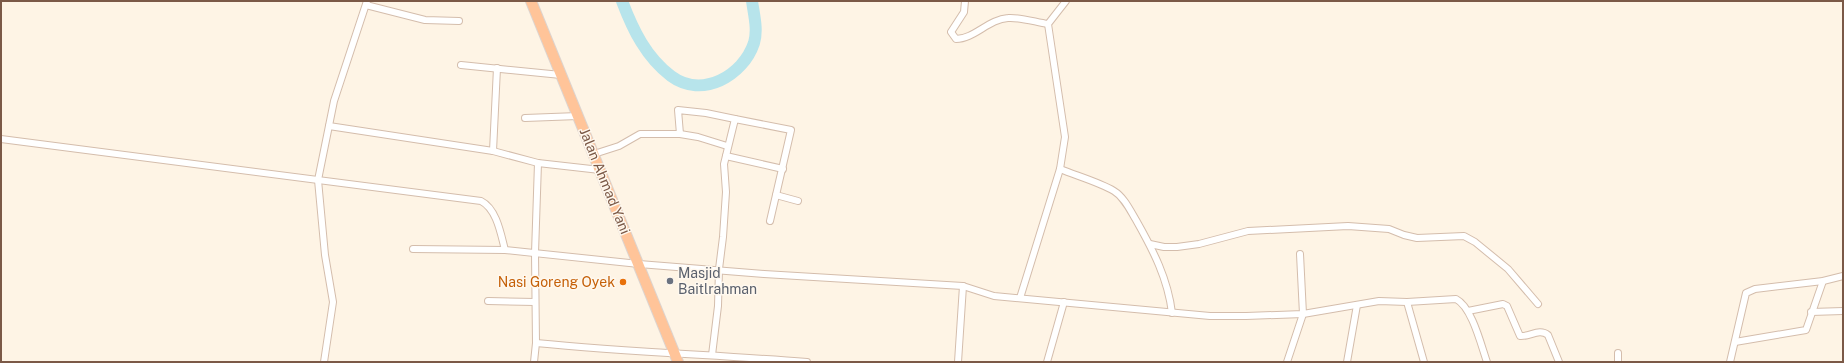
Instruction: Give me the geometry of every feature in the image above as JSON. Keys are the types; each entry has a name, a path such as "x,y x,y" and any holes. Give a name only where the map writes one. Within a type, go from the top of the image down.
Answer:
{"highway":[{"name":"Jalan Ahmad Yani","path":"531,1 678,362"}],"street":[{"path":"966,1 964,12 951,32 956,39 963,39 980,29 1007,18 1048,24"},
{"path":"1020,298 1060,169 1065,137 1048,24 1066,1"},
{"path":"324,362 334,302 325,255 318,180 334,100 366,3 425,20 459,21"},
{"path":"461,65 561,75"},
{"path":"493,151 497,68"},
{"path":"680,134 678,110 706,113 791,130 770,221"},
{"path":"525,118 578,116"},
{"path":"712,355 718,306 719,269 724,230 726,156 727,146 735,119"},
{"path":"329,126 493,151 538,163 600,170"},
{"path":"594,154 619,146 640,134 680,134 698,137 727,146"},
{"path":"1,139 480,201 488,207 498,225 505,250"},
{"path":"726,156 783,169"},
{"path":"534,362 536,343 535,253 538,163"},
{"path":"1060,169 1102,184 1116,192 1130,210 1150,244 1161,267 1170,295 1172,313"},
{"path":"776,195 798,201"},
{"path":"1150,244 1164,247 1177,247 1199,244 1248,231 1348,226 1389,230 1417,238 1464,236 1475,242 1508,269 1538,304"},
{"path":"413,249 505,250 639,264 719,269 764,274 963,286 994,296 1134,308 1172,313 1246,316 1303,314 1379,301 1407,302 1456,299 1463,302 1468,312 1487,362"},
{"path":"1287,362 1303,314 1300,254"},
{"path":"1730,362 1745,296 1750,291 1823,281 1843,276"},
{"path":"1735,342 1806,330 1823,281"},
{"path":"958,362 963,286"},
{"path":"488,301 535,302"},
{"path":"1047,362 1064,302"},
{"path":"1407,302 1424,362"},
{"path":"1468,312 1503,304 1507,306 1520,336 1540,332 1545,332 1548,334 1559,362"},
{"path":"1347,362 1357,305"},
{"path":"1811,312 1843,311"},
{"path":"536,343 618,351 674,352 807,362"},
{"path":"1618,353 1618,362"}],"waterway":[{"path":"622,1 641,42 654,60 671,76 683,83 696,85 708,84 731,74 749,55 756,33 752,1"}],"place":[{"name":"Masjid Baitlrahman","path":"670,281"},
{"name":"Nasi Goreng Oyek","path":"623,282"}]}
